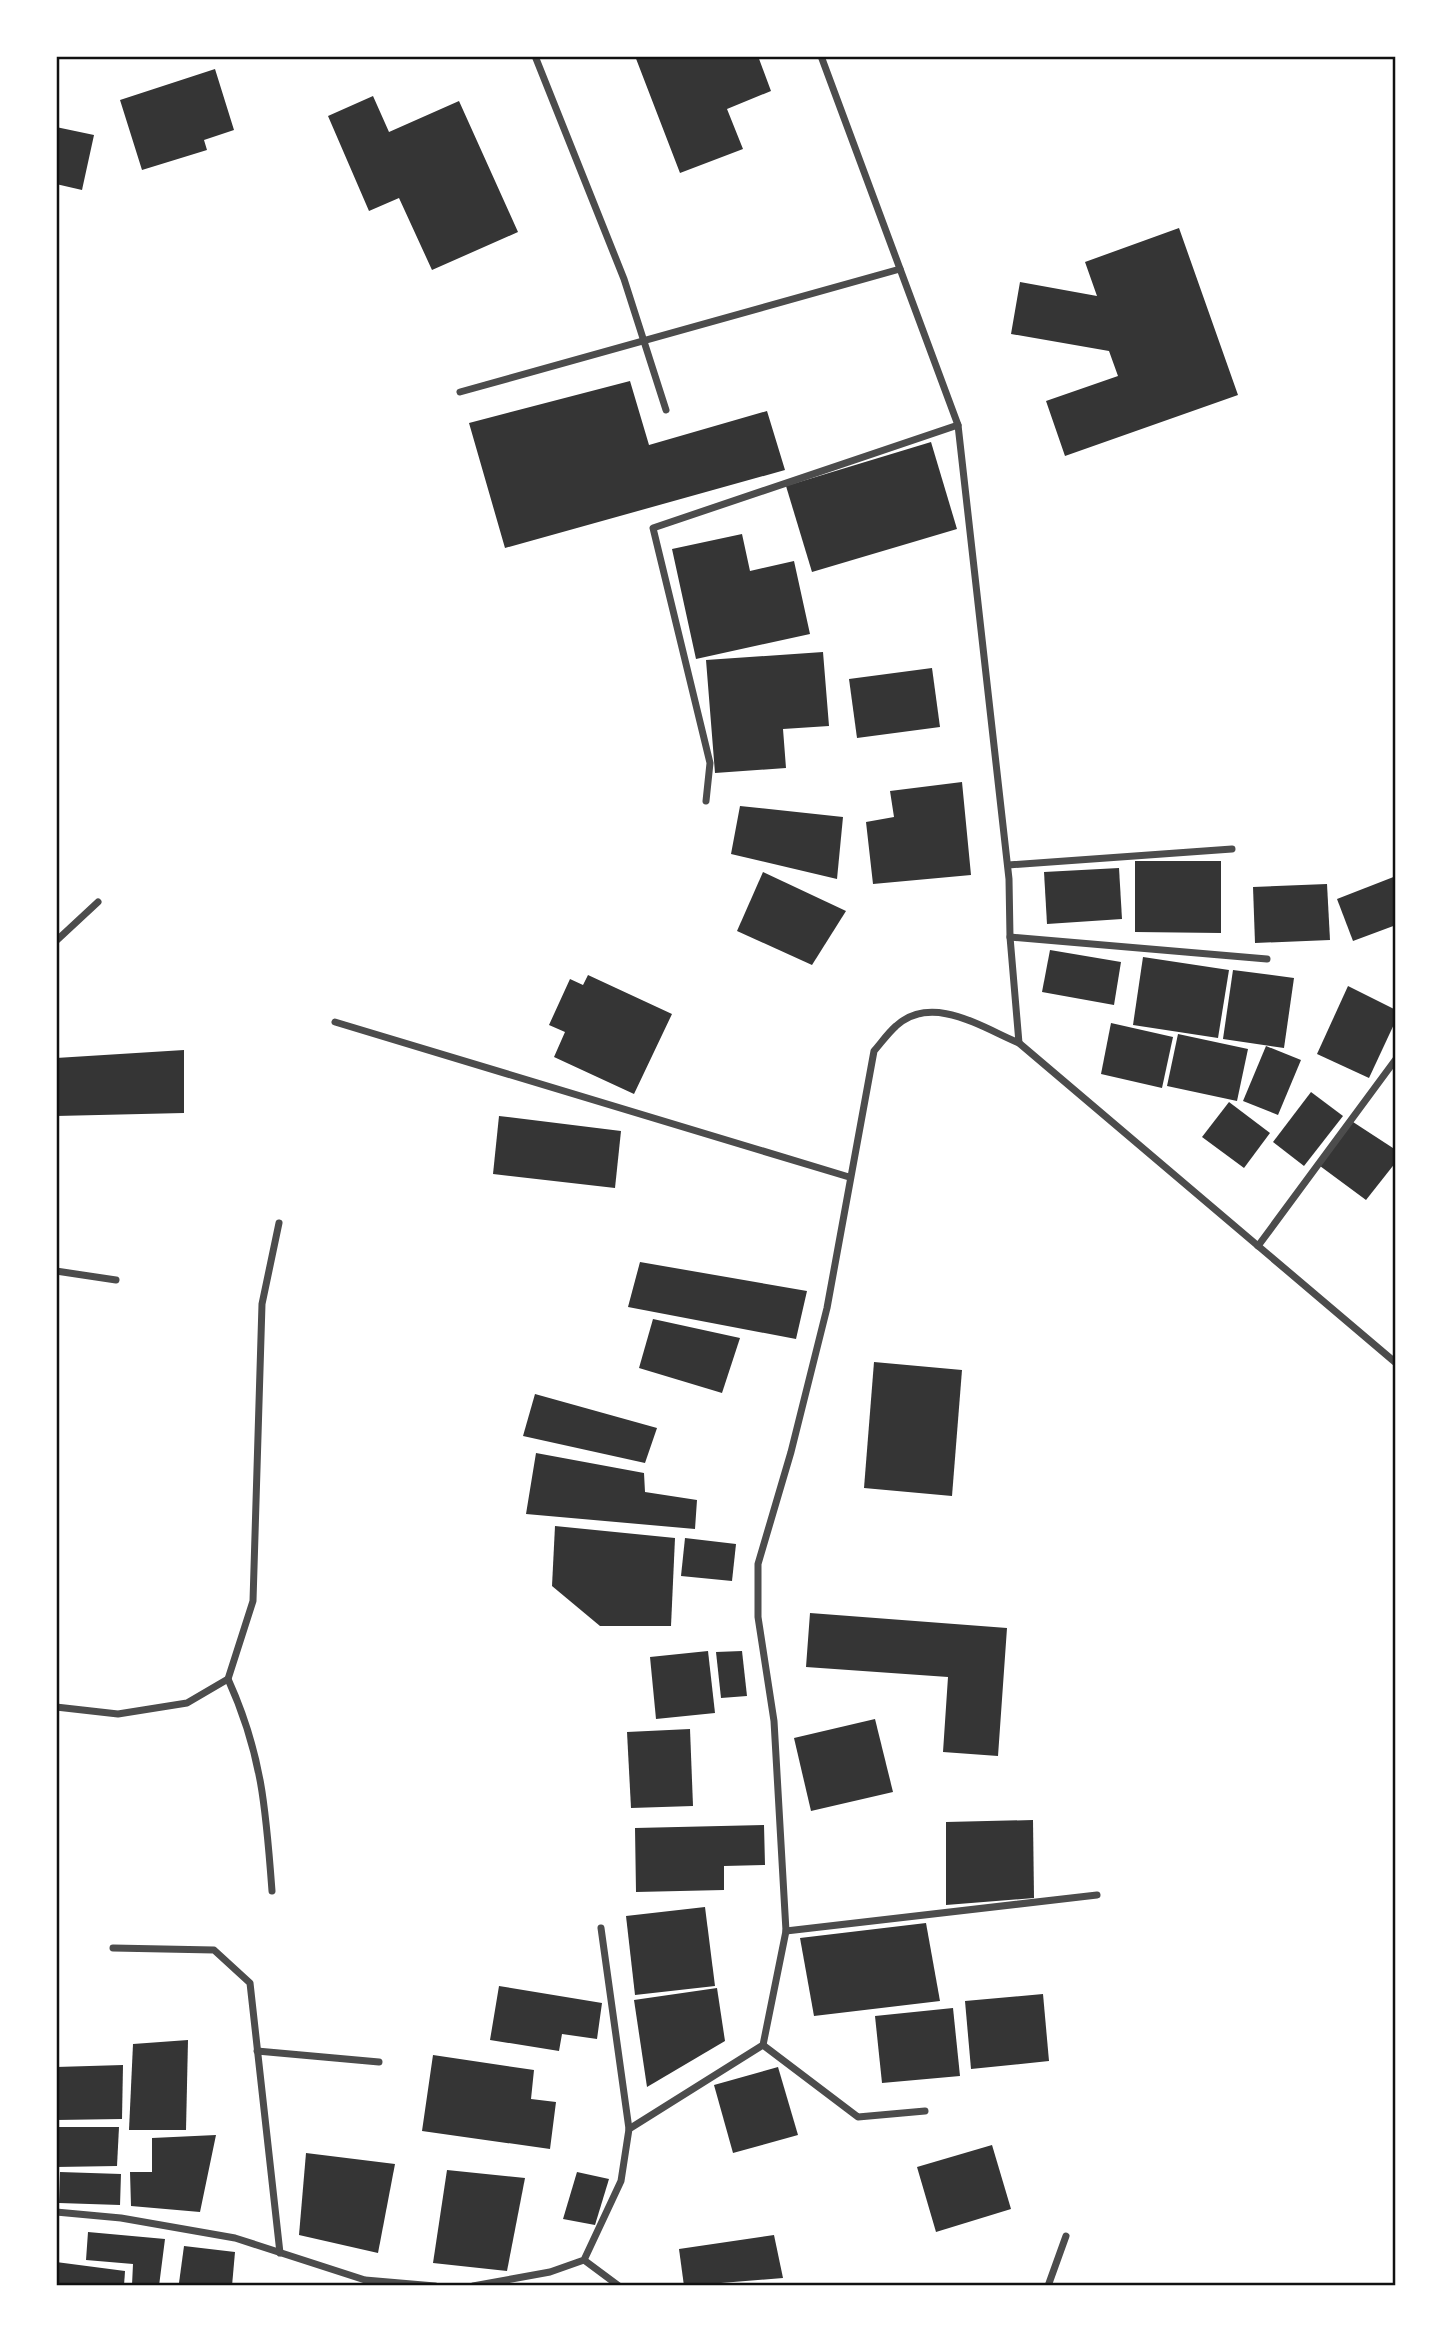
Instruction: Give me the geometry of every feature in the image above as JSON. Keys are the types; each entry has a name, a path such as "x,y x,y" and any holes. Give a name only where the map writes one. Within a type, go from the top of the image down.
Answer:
{"street":[{"path":"535,56 615,254 666,410"},
{"path":"821,56 958,425 1008,865 1010,937 1019,1043"},
{"path":"460,392 900,269"},
{"path":"706,801 710,763 653,527 958,425"},
{"path":"1008,865 1232,849"},
{"path":"56,940 98,902"},
{"path":"1010,937 1267,958"},
{"path":"629,2129 764,2045 786,1931 774,1721 758,1617 758,1564 792,1452 827,1308 874,1051 897,1024 922,1011 953,1015 1019,1043 1396,1363"},
{"path":"335,1022 849,1177"},
{"path":"1258,1246 1396,1059"},
{"path":"56,1707 118,1714 187,1703 228,1679 253,1601 262,1304 279,1223"},
{"path":"56,1271 116,1280"},
{"path":"228,1679 247,1721 261,1770 272,1891"},
{"path":"786,1931 1097,1895"},
{"path":"473,2286 550,2272 583,2260 621,2181 629,2129 601,1928"},
{"path":"113,1948 214,1950 250,1983 280,2253"},
{"path":"764,2045 858,2117 925,2111"},
{"path":"257,2052 379,2062"},
{"path":"56,2212 121,2218 235,2238 365,2280 435,2286"},
{"path":"1048,2286 1066,2236"},
{"path":"583,2260 619,2286"}],"building":[{"path":"635,56 758,56 771,91 727,109 743,149 680,173"},
{"path":"215,69 234,130 204,140 207,150 142,170 120,100"},
{"path":"373,96 389,132 459,101 518,232 432,270 399,198 369,211 328,116"},
{"path":"56,127 94,135 82,190 56,184"},
{"path":"1179,228 1238,395 1065,456 1046,401 1118,376 1109,351 1011,334 1020,282 1097,296 1085,262"},
{"path":"630,381 649,445 767,411 785,470 505,548 469,423"},
{"path":"931,442 957,529 812,572 786,486"},
{"path":"742,534 750,571 794,561 810,634 696,659 672,549"},
{"path":"823,652 829,726 783,729 786,768 715,773 706,660"},
{"path":"932,668 940,727 857,738 849,679"},
{"path":"962,782 971,875 873,884 866,822 894,817 890,791"},
{"path":"740,806 843,817 837,879 731,854"},
{"path":"1135,861 1221,861 1221,933 1135,932"},
{"path":"1119,868 1122,919 1047,924 1044,872"},
{"path":"763,872 846,911 812,965 737,931"},
{"path":"1396,876 1396,925 1353,941 1337,899"},
{"path":"1327,884 1330,940 1255,943 1253,887"},
{"path":"1050,950 1121,962 1114,1005 1042,992"},
{"path":"1143,957 1229,970 1218,1038 1133,1025"},
{"path":"1233,970 1294,978 1284,1048 1223,1039"},
{"path":"588,975 672,1014 634,1094 554,1057 565,1032 549,1025 570,979 583,985"},
{"path":"1348,986 1396,1010 1396,1020 1369,1078 1317,1054"},
{"path":"1111,1023 1173,1037 1162,1088 1101,1074"},
{"path":"1178,1034 1248,1049 1237,1101 1167,1086"},
{"path":"1266,1046 1301,1060 1278,1115 1243,1101"},
{"path":"184,1050 184,1113 56,1116 56,1058"},
{"path":"1311,1092 1343,1116 1304,1166 1273,1142"},
{"path":"1229,1102 1270,1133 1244,1168 1202,1137"},
{"path":"499,1116 621,1131 615,1188 493,1174"},
{"path":"1353,1122 1396,1150 1396,1162 1366,1200 1320,1166"},
{"path":"640,1262 807,1291 796,1339 628,1307"},
{"path":"653,1319 740,1338 722,1393 639,1368"},
{"path":"874,1362 962,1370 952,1496 864,1488"},
{"path":"535,1394 657,1428 645,1463 523,1436"},
{"path":"536,1453 644,1473 645,1492 697,1500 695,1529 526,1514"},
{"path":"555,1526 675,1538 671,1626 600,1626 552,1586"},
{"path":"685,1538 736,1544 732,1581 681,1576"},
{"path":"810,1613 1007,1628 998,1756 943,1752 948,1677 806,1667"},
{"path":"708,1651 715,1713 656,1719 650,1657"},
{"path":"742,1651 747,1696 721,1698 716,1652"},
{"path":"875,1719 893,1792 811,1811 794,1738"},
{"path":"690,1729 693,1806 631,1808 627,1732"},
{"path":"1033,1820 1034,1898 946,1905 946,1822"},
{"path":"764,1825 765,1865 724,1866 724,1890 636,1892 635,1828"},
{"path":"705,1907 715,1986 635,1995 626,1916"},
{"path":"926,1923 940,2001 814,2016 800,1938"},
{"path":"499,1986 602,2003 597,2039 562,2034 559,2051 490,2040"},
{"path":"717,1988 725,2041 647,2087 634,2000"},
{"path":"1043,1994 1049,2061 971,2069 965,2001"},
{"path":"953,2008 960,2076 882,2083 875,2016"},
{"path":"188,2040 186,2130 129,2130 133,2044"},
{"path":"433,2055 534,2070 531,2099 556,2102 550,2149 422,2131"},
{"path":"123,2065 122,2119 56,2120 56,2067"},
{"path":"778,2067 798,2135 733,2153 714,2085"},
{"path":"58,2127 119,2127 117,2166 56,2167"},
{"path":"216,2135 200,2212 131,2206 130,2172 152,2172 152,2138"},
{"path":"992,2145 1011,2209 936,2232 917,2167"},
{"path":"306,2153 395,2164 378,2253 299,2235"},
{"path":"447,2170 525,2178 507,2271 433,2263"},
{"path":"60,2172 121,2174 120,2205 59,2203"},
{"path":"577,2172 609,2179 595,2225 563,2219"},
{"path":"88,2232 165,2239 159,2286 132,2285 133,2264 86,2260"},
{"path":"774,2235 783,2278 684,2286 679,2249"},
{"path":"184,2246 235,2252 232,2286 179,2283"},
{"path":"56,2262 125,2271 124,2286 56,2286"}]}
